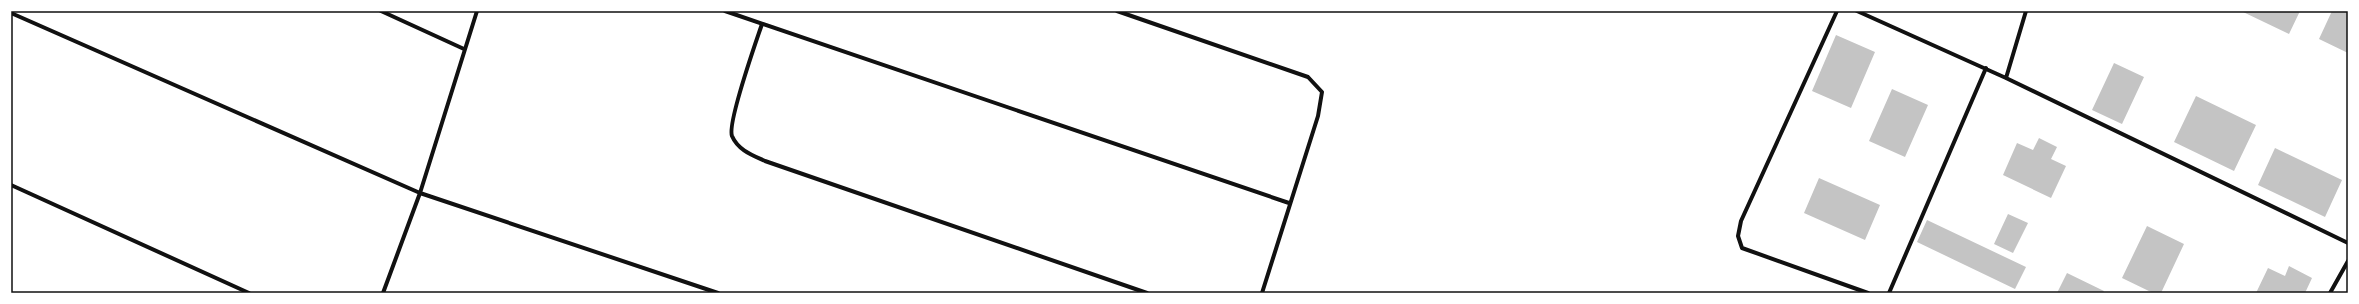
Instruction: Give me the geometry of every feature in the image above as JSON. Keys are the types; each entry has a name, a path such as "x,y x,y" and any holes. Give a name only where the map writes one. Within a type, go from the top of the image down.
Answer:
{"street":[{"path":"381,11 464,49"},
{"path":"383,293 420,193 477,11"},
{"path":"724,11 1289,203"},
{"path":"1117,11 1308,76 1322,92 1318,116 1289,203 1262,293"},
{"path":"1837,11 1741,221 1738,236 1742,248 1868,293"},
{"path":"1857,11 1986,68 2348,243"},
{"path":"2006,78 2026,11"},
{"path":"11,13 420,193 718,293"},
{"path":"762,24 733,117 731,135 740,149 765,161 1147,293"},
{"path":"1889,293 1986,68"},
{"path":"11,185 250,293"},
{"path":"2330,293 2348,261"}],"building":[{"path":"2241,11 2300,11 2289,34"},
{"path":"2332,11 2348,11 2348,53 2319,39"},
{"path":"1836,35 1875,52 1851,108 1812,91"},
{"path":"2114,63 2144,77 2122,124 2092,110"},
{"path":"1892,89 1928,105 1905,157 1869,141"},
{"path":"2196,96 2256,125 2234,171 2174,142"},
{"path":"2039,138 2057,147 2051,159 2066,166 2051,198 2003,175 2017,143 2033,150"},
{"path":"2275,148 2342,180 2325,217 2258,185"},
{"path":"1819,178 1880,205 1865,240 1804,213"},
{"path":"2008,214 2028,223 2013,253 1994,244"},
{"path":"1927,220 2026,267 2015,289 1917,242"},
{"path":"2147,226 2184,244 2161,293 2153,293 2122,278"},
{"path":"2289,266 2312,278 2305,293 2256,293 2268,268 2285,276"},
{"path":"2067,273 2104,291 2103,293 2057,293"}]}
